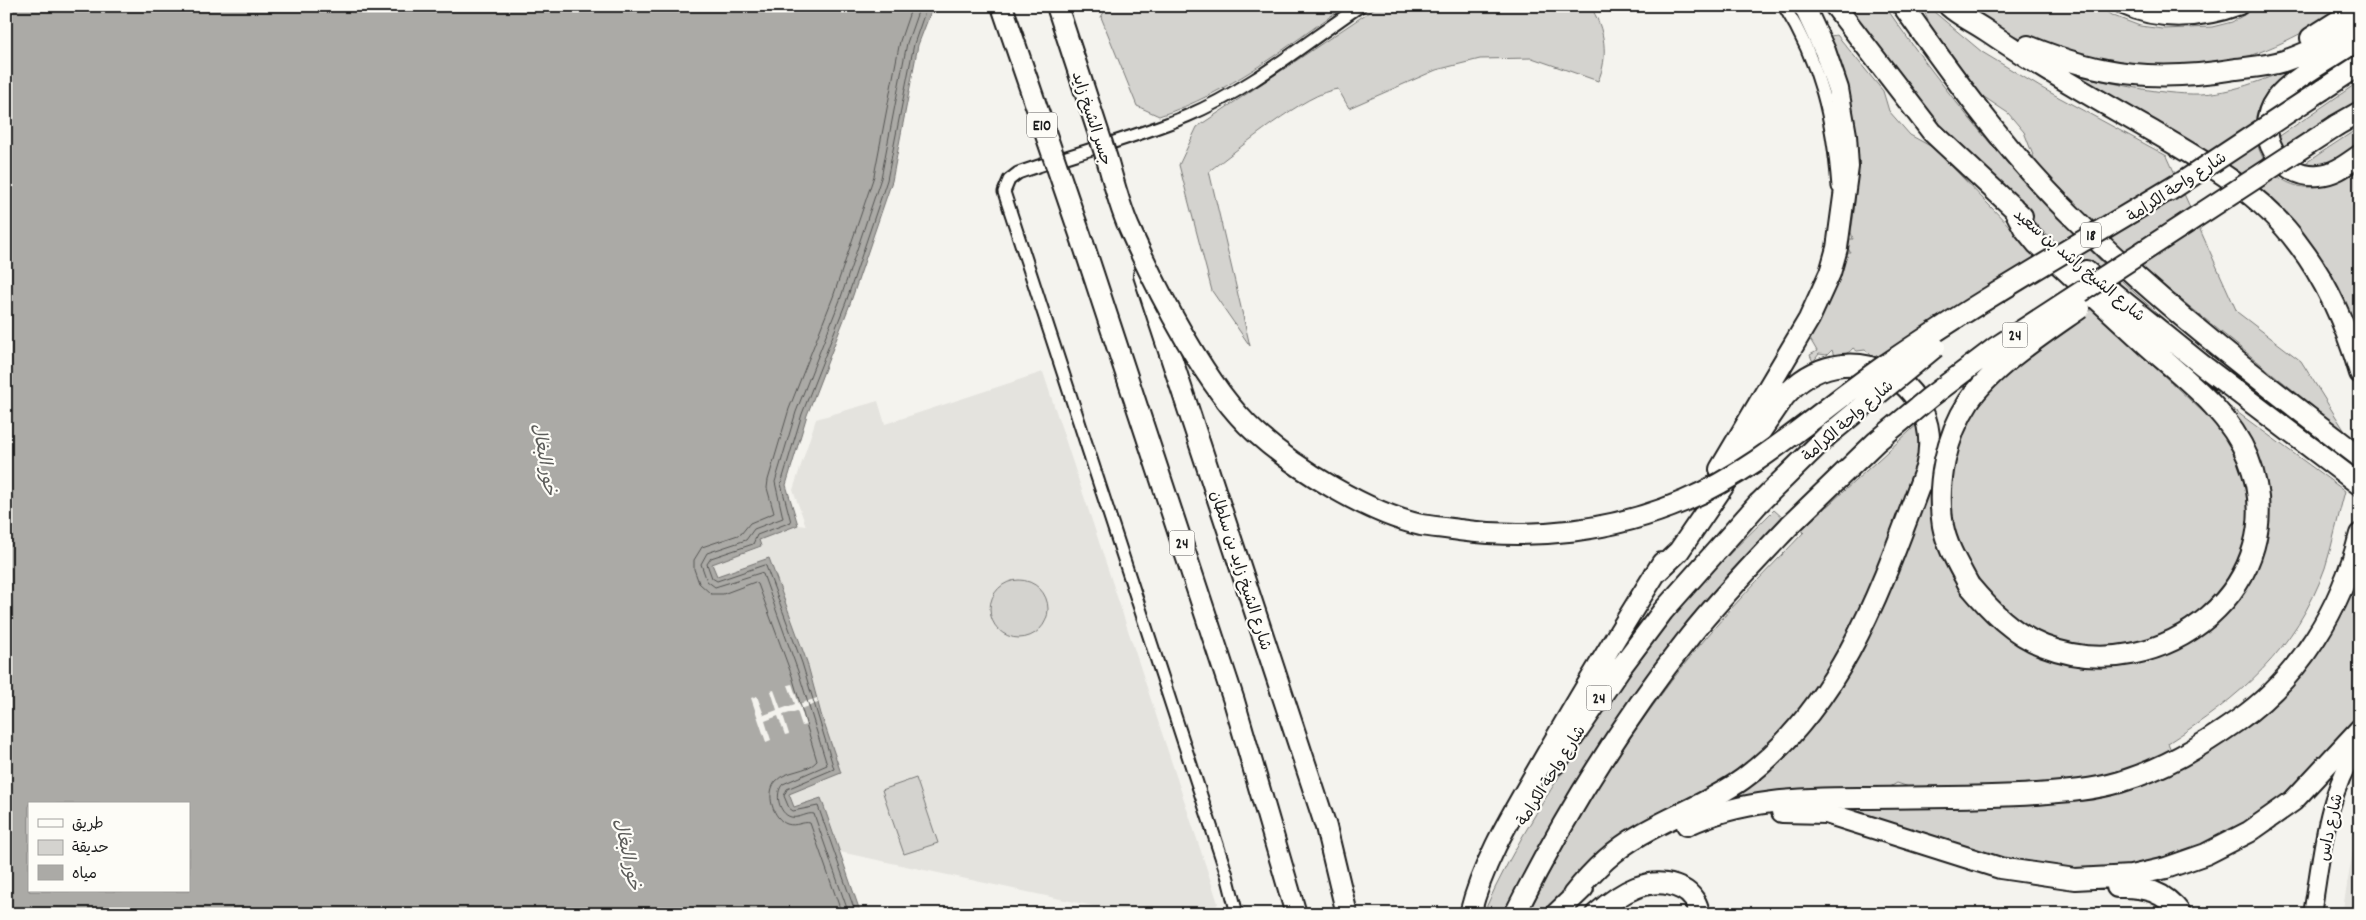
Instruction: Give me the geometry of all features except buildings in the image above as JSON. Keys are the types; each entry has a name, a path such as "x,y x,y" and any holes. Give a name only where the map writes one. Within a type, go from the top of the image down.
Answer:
{"highway":[{"name":"E10","path":"1002,6 1083,243"},
{"name":"جسر الشيخ زايد","path":"1057,6 1129,229"},
{"path":"1470,914 1481,878 1520,800 1590,677 1767,393 1820,297 1830,272 1841,218 1848,167 1840,98 1826,51 1804,6"},
{"name":"شارع الشيخ راشد بن سعيد","path":"1835,6 1932,132 2013,207 2077,264 2202,364 2360,485"},
{"name":"شارع الشيخ راشد بن سعيد","path":"1903,6 1964,91 2002,139 2074,219 2144,285 2360,457"},
{"path":"1948,6 2070,84 2187,151 2226,177 2270,212 2298,242 2331,296 2344,323 2360,373"},
{"path":"1980,26 2054,57 2125,74 2159,77 2190,76 2241,68 2292,48 2360,7"},
{"path":"2241,68 2251,69 2282,62 2320,47 2360,26"},
{"path":"2360,39 2285,90 2271,107 2267,130 2268,141 2280,160 2299,173 2310,176 2332,172 2360,155"},
{"name":"شارع واحة الكرامة","path":"1470,914 1544,781 1616,675 1663,611 1758,504 1835,429 1934,348 1981,314 2360,65"},
{"name":"24","path":"1515,914 1575,802 1648,692 1691,635 1792,524 1876,442 1994,348 2337,125 2360,112"},
{"path":"2013,207 2024,228 2037,244 2197,391 2234,430 2248,458 2256,484 2258,512 2250,557 2236,584 2220,608 2192,630 2163,646 2124,656 2085,657 2044,646 2013,630 1989,609 1969,585 1951,551 1943,526 1941,490 1947,452 1956,426 1970,400 1992,376 2038,338 2261,175"},
{"path":"1129,229 1182,332 1219,389 1254,431 1311,474 1382,512 1420,524 1500,535 1546,533 1576,530 1646,516 1686,501 1728,478 1910,349 1974,307 2180,183"},
{"name":"شارع الشيخ زايد بن سلطان","path":"1129,229 1322,818 1348,914"},
{"name":"24","path":"1083,243 1234,701 1296,914"},
{"path":"1556,914 1596,868 1628,842 1714,797 1756,769 1790,736 1829,688 1849,654 1868,615 1926,468 1930,449 1929,433 1918,400 1898,380 1881,371 1863,366 1846,364 1828,366 1803,378 1777,406 1679,551 1655,574"},
{"path":"1573,895 1620,859 1668,834 1716,813 1770,802 1821,798 2015,795 2062,792 2119,782 2168,763 2206,742 2248,714 2295,665 2328,618 2355,553 2360,534"},
{"path":"1668,834 1734,817 1780,812 1826,813 2000,868 2075,879 2131,876 2166,868 2206,854 2249,832 2293,800 2360,729"},
{"path":"1951,853 1984,870 2033,882 2084,888 2145,888 2161,895 2180,914"},
{"path":"1596,914 1625,892 1641,885 1658,883 1674,885 1686,891 1693,898 1699,914"}],"street":[{"path":"1236,914 1227,875 1004,192 1009,180 1018,173 1188,116 1234,93 1360,6"},
{"path":"1784,6 1807,50 1823,91 1834,139 1841,218"},
{"path":"2123,6 2141,13 2172,18 2207,16 2240,6"},
{"name":"شارع داس","path":"2312,914 2327,827 2338,786 2349,760 2360,745"}],"shaded area":[{"path":"1043,372 1218,903 1212,914 1130,914 840,852 821,798 794,807 789,794 841,773 821,714 807,662 769,558 717,576 711,563 761,547 758,540 798,525 806,526 793,490 816,419 878,401 885,424"},
{"path":"2360,811 2360,914 2342,914"}],"green space":[{"path":"1108,6 1345,6 1233,82 1184,107 1159,116 1137,106 1101,17"},
{"path":"1378,6 1590,6 1602,33 1604,62 1598,81 1532,58 1480,59 1436,70 1349,108 1338,89 1308,100 1272,123 1209,171 1250,346 1212,291 1179,165 1197,127"},
{"path":"1846,6 1885,6 1941,83 1971,120 2066,227 2135,293 2186,338 2348,461 2348,473 2152,323 2076,261 2012,203 1936,123"},
{"path":"1922,6 1927,6 1982,52 2040,87 2167,156 2237,312 2301,361 2346,433 2127,256 2036,163 2024,132 2008,113 1981,95 1932,29"},
{"path":"1961,6 2098,6 2111,15 2140,26 2163,29 2212,27 2232,22 2259,6 2347,6 2300,34 2267,49 2234,61 2204,67 2191,67 2110,61 2054,49 2011,34"},
{"path":"1837,35 1883,91 1889,111 1910,135 1934,148 2042,260 1883,355 1873,356 1865,350 1857,351 1853,348 1851,351 1834,356 1832,350 1827,355 1819,354 1813,362 1810,355 1817,351 1810,339 1833,289 1844,257 1848,256 1844,256 1846,252 1850,252 1847,246 1849,239 1853,239 1851,232 1857,157 1852,107 1847,83 1830,36"},
{"path":"2318,57 2285,78 2268,92 2259,105 2255,120 2256,135 2259,150 2267,164 2277,175 2289,183 2304,187 2319,186 2334,181 2360,165 2360,357 2301,240 2061,72 2148,90 2201,94 2246,85 2276,75"},
{"path":"2360,81 2360,102 2278,157 2271,142"},
{"path":"2360,127 2360,146 2321,168 2301,166"},
{"path":"2092,309 2204,413 2209,413 2237,450 2250,502 2246,543 2225,589 2187,624 2137,645 2078,647 2037,634 2001,610 1968,568 1954,530 1950,485 1958,442 1978,404 1999,380 2059,332"},
{"path":"2219,399 2345,491 2325,568 2313,597 2298,624 2281,648 2241,689 2194,726 2168,743 2171,750 2120,772 2067,784 1907,790 1909,787 1897,783 1885,790 1722,804 1786,752 1934,469 1955,577 2076,662 2217,621 2235,603 2250,581 2261,556 2268,529 2268,488 2261,461 2249,436"},
{"path":"1921,421 1925,442 1873,590 1816,695 1755,762 1582,872 1542,914 1525,914 1530,910 1569,837 1612,766 1659,697 1685,664 1733,606 1804,532 1801,530"},
{"path":"1774,510 1792,526 1691,631 1511,914 1483,914 1508,863 1536,813 1636,666 1674,615 1702,583"},
{"path":"2360,557 2360,717 2285,795 2226,836 2146,863 2102,870 2037,869 1860,817 1861,809 2069,802 2130,789 2191,763 2242,729"},
{"path":"1019,580 1030,582 1043,593 1048,609 1046,620 1035,633 1019,638 1008,636 995,625 990,609 992,598 1003,585"},
{"path":"916,778 938,843 904,854 882,790"}],"water":[{"name":"خور البغال","path":"6,6 933,6 918,45 892,181 850,304 807,415 786,485 798,525 759,540 761,546 712,564 717,576 769,558 807,662 821,714 841,773 789,794 794,807 821,798 861,914 6,914"}],"pier":[{"path":"792,684 799,704 817,698 818,703 801,709 806,725 802,726 797,711 783,715 789,734 785,735 778,716 765,721 771,740 766,742 751,698 757,696 764,715 777,710 771,691 774,690 781,709 795,704 788,685"}]}
